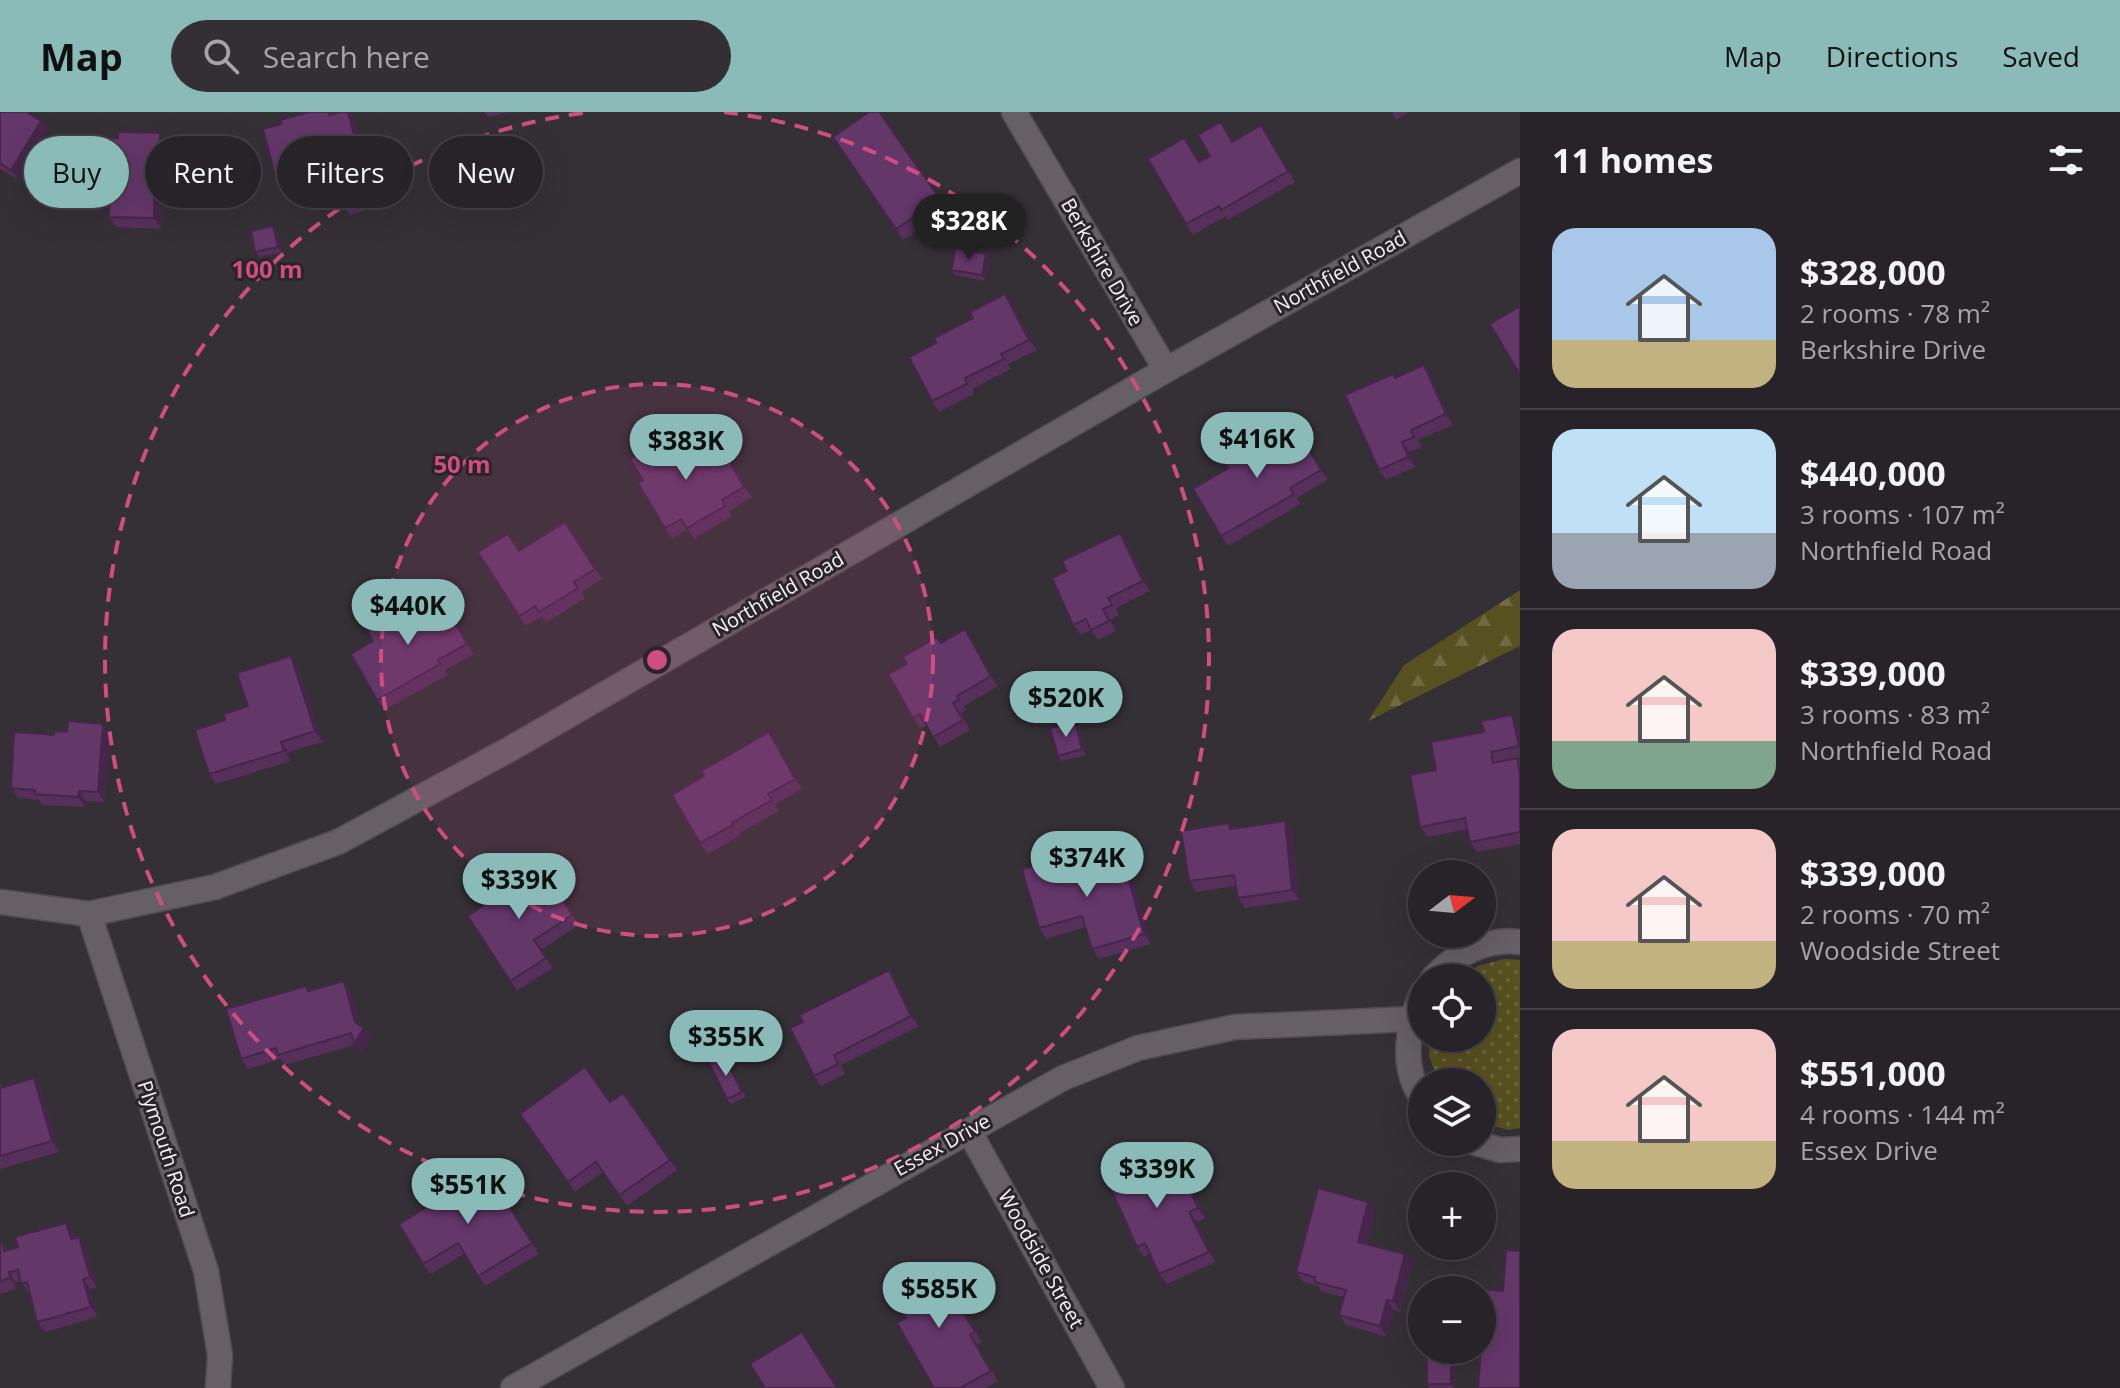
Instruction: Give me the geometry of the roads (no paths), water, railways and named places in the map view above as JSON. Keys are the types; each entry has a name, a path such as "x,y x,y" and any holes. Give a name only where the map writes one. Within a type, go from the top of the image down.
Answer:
{"street":[{"name":"Berkshire Drive","path":"1014,112 1166,370"},
{"name":"Northfield Road","path":"0,902 89,914 215,887 338,842 524,742 1166,370 1520,171"},
{"name":"Plymouth Road","path":"89,914 206,1271 220,1355 218,1388"},
{"path":"1446,964 1475,947 1508,940 1520,942"},
{"name":"Essex Drive","path":"513,1388 1063,1078 1138,1048 1235,1027 1408,1019"},
{"name":"Woodside Street","path":"969,1131 1112,1388"},
{"path":"1496,1149 1520,1149"}]}
